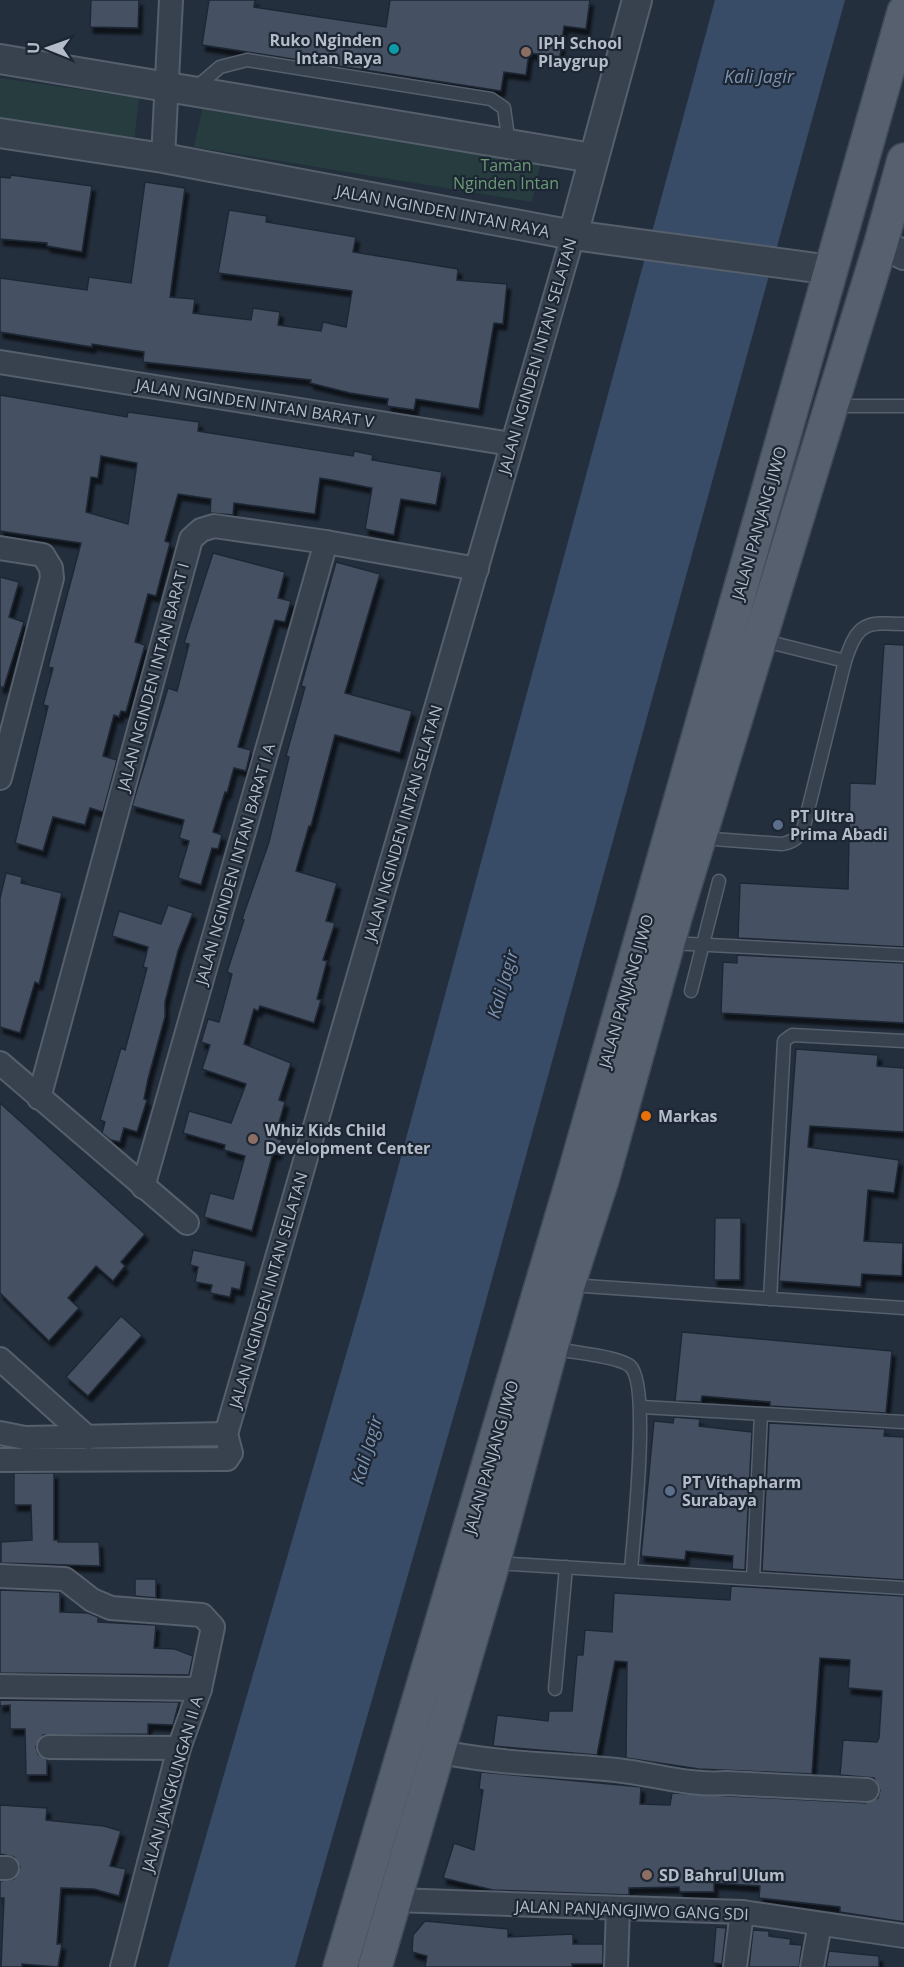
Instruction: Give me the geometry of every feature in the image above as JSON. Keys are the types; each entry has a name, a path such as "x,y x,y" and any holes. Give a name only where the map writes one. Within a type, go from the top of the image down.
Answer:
{"main road":[{"name":"JALAN PANJANG JIWO","path":"589,1176 831,270 904,12"},
{"name":"JALAN PANJANG JIWO","path":"340,1967 589,1176 668,943 831,406 893,249 902,174"},
{"name":"JALAN PANJANG JIWO","path":"375,1967 494,1563 568,1285 574,1223"}],"street":[{"path":"163,158 180,90 171,0"},
{"name":"JALAN NGINDEN INTAN SELATAN","path":"226,1434 573,235 592,158 637,0"},
{"path":"0,59 592,158"},
{"name":"JALAN NGINDEN INTAN RAYA","path":"0,133 163,158 573,235 831,270"},
{"name":"JALAN NGINDEN INTAN BARAT V","path":"0,362 511,444"},
{"name":"JALAN NGINDEN INTAN BARAT I","path":"39,1098 191,539 201,530 214,526 326,542 477,569"},
{"name":"JALAN NGINDEN INTAN BARAT I A","path":"143,1187 326,542"},
{"path":"0,548 43,555 51,568 52,578 0,778"},
{"path":"0,1063 187,1223"},
{"path":"0,1359 88,1438"},
{"path":"0,1460 227,1459 231,1453 226,1434 88,1438 25,1438 3,1434"},
{"path":"0,1576 65,1579 92,1600 111,1608 202,1614 213,1627 200,1689"},
{"name":"JALAN JANGKUNGAN II A","path":"0,1686 200,1689 179,1748 122,1967"},
{"path":"49,1747 179,1748"},
{"path":"437,1751 480,1760 620,1771 655,1779 706,1785 726,1783 867,1790"},
{"name":"JALAN PANJANGJIWO GANG SDI","path":"395,1900 742,1912 904,1936"},
{"path":"616,1967 618,1908"},
{"path":"735,1967 742,1912"},
{"path":"812,1967 820,1924"}],"lane":[{"path":"180,90 220,67 247,60 435,89 490,99 504,108 509,144"},
{"path":"831,406 904,406"},
{"path":"700,838 782,844 799,837 803,830 845,661 854,635 874,622 904,624"},
{"path":"760,640 845,661"},
{"path":"691,991 719,880"},
{"path":"668,943 904,955"},
{"path":"770,1299 784,1041 792,1035 904,1041"},
{"path":"568,1285 904,1308"},
{"path":"551,1349 630,1366 634,1372 642,1407 631,1571"},
{"path":"642,1407 904,1422"},
{"path":"753,1578 761,1414"},
{"path":"494,1563 904,1588"},
{"path":"555,1689 566,1567"}],"green space":[{"path":"0,78 139,98 134,144 0,122"},
{"name":"Taman Nginden Intan","path":"203,105 542,156 532,202 194,147"}],"water":[{"name":"Kali Jagir","path":"715,0 845,0 466,1373 295,1967 168,1967 366,1286"}],"building":[{"path":"91,0 139,0 138,28 90,27"},
{"name":"Ruko Nginden Intan Raya","path":"209,0 255,0 254,7 386,27 390,0 590,0 586,29 564,26 560,57 529,53 526,75 504,72 501,91 202,45"},
{"path":"11,175 92,186 82,252 47,246 47,243 0,239 0,177 10,178"},
{"path":"145,182 185,188 170,297 195,299 193,313 251,320 253,308 280,312 278,325 321,331 323,322 346,327 352,291 218,273 229,210 267,216 266,222 356,237 353,252 458,269 457,280 507,284 503,324 494,323 479,409 416,399 414,410 387,406 388,399 350,393 310,383 311,380 143,362 144,352 92,344 92,347 0,332 0,278 87,290 89,277 131,283"},
{"path":"0,395 127,417 128,412 199,422 198,431 353,456 354,451 373,455 372,460 442,472 436,505 401,499 394,535 365,529 372,488 332,480 320,478 315,514 234,503 233,515 210,513 211,499 178,494 165,541 170,543 156,596 148,594 135,642 145,645 126,712 121,711 119,717 114,715 103,756 117,760 103,812 90,808 85,825 53,817 43,851 15,843 48,706 43,705 53,668 48,667 81,543 0,531","holes":["101,456 137,463 128,524 86,512 91,477 98,478"]},
{"path":"213,553 285,572 278,598 291,601 285,622 275,620 238,747 251,750 246,771 234,768 213,832 222,835 218,849 212,848 201,885 178,878 189,841 179,838 184,820 132,806 168,688 177,691 189,644 184,643"},
{"path":"336,562 380,574 345,693 412,711 400,753 335,735 311,826 309,826 296,871 337,883 326,921 335,923 323,960 327,961 317,999 321,1000 314,1023 260,1006 258,1011 254,1009 244,1044 291,1063 279,1100 285,1102 278,1126 281,1127 277,1139 282,1140 277,1154 273,1153 252,1231 204,1217 210,1193 233,1199 245,1156 224,1150 225,1145 183,1133 189,1111 231,1123 246,1084 202,1069 210,1045 201,1042 208,1019 219,1022 232,974 227,972 244,920 242,919 269,842 289,757 286,756 305,687 301,686"},
{"path":"0,577 19,582 9,617 24,622 4,687 0,687"},
{"path":"884,644 904,645 904,947 738,938 740,883 848,889 850,783 875,784"},
{"path":"6,873 22,877 21,883 62,893 39,984 35,982 20,1033 0,1027 0,898"},
{"path":"168,905 193,913 178,951 165,1002 165,1017 148,1079 144,1099 147,1100 137,1132 124,1128 120,1142 111,1140 102,1133 105,1122 100,1120 121,1048 125,1050 147,968 143,967 148,947 112,936 119,911 161,924"},
{"path":"737,955 904,963 904,1023 721,1013 723,962 737,963"},
{"path":"796,1049 878,1055 877,1066 904,1068 904,1132 810,1126 808,1147 899,1160 894,1193 868,1190 864,1241 903,1243 902,1276 862,1274 861,1287 779,1281"},
{"path":"0,1103 145,1234 121,1262 125,1266 113,1281 96,1266 68,1298 79,1308 49,1341 0,1293"},
{"path":"715,1218 741,1218 740,1280 714,1280"},
{"path":"193,1250 246,1261 240,1290 232,1288 230,1297 210,1293 212,1285 195,1282 198,1267 190,1265"},
{"path":"121,1316 142,1335 88,1396 66,1377"},
{"path":"682,1332 892,1351 886,1413 770,1406 770,1402 702,1396 701,1402 675,1401"},
{"path":"674,1417 700,1419 699,1426 752,1432 745,1570 732,1569 733,1556 686,1551 685,1560 641,1556 654,1421 673,1423"},
{"path":"769,1423 885,1429 884,1436 904,1437 904,1580 762,1571"},
{"path":"14,1473 54,1473 54,1540 58,1542 99,1542 100,1566 1,1563 1,1542 32,1540 31,1505 14,1505"},
{"path":"135,1579 156,1579 156,1598 135,1596"},
{"path":"731,1586 904,1596 904,1922 840,1912 840,1907 759,1898 760,1886 714,1883 714,1892 680,1892 679,1887 629,1888 629,1895 493,1890 443,1878 454,1843 474,1850 483,1790 479,1789 481,1772 641,1787 640,1804 670,1805 672,1793 866,1803 878,1798 880,1790 874,1778 840,1775 843,1740 877,1742 879,1738 882,1691 848,1688 850,1660 820,1658 812,1774 699,1769 626,1758 627,1662 615,1661 597,1755 493,1746 497,1715 548,1721 549,1711 572,1711 577,1655 583,1655 585,1630 612,1632 614,1593 730,1600"},
{"path":"0,1590 60,1592 60,1612 88,1613 98,1617 98,1622 156,1625 154,1648 175,1649 193,1656 189,1675 0,1673"},
{"path":"0,1700 179,1702 173,1725 148,1724 148,1734 43,1735 36,1747 38,1754 47,1760 47,1775 26,1775 25,1729 10,1729 10,1705 0,1706"},
{"path":"0,1805 47,1808 46,1820 104,1826 121,1831 110,1866 126,1869 119,1896 94,1889 61,1888 57,1944 62,1944 58,1967 22,1964 22,1967 1,1967 4,1898 0,1898 0,1881 14,1879 20,1867 14,1857 0,1854"},
{"path":"425,1921 508,1929 508,1937 573,1934 573,1944 603,1944 603,1964 572,1964 572,1967 425,1967 427,1956 412,1952 413,1935"},
{"path":"716,1927 726,1928 722,1964 713,1963"},
{"path":"753,1930 769,1931 769,1936 791,1939 790,1944 802,1945 799,1967 749,1967"},
{"path":"829,1951 879,1956 879,1967 826,1967"}],"place":[{"name":"Ruko Nginden Intan Raya","path":"394,49"},
{"name":"IPH School Playgrup","path":"526,52"},
{"name":"PT Ultra Prima Abadi","path":"778,825"},
{"name":"Markas","path":"646,1116"},
{"name":"Whiz Kids Child Development Center","path":"253,1139"},
{"name":"PT Vithapharm Surabaya","path":"670,1491"},
{"name":"SD Bahrul Ulum","path":"647,1875"}]}
